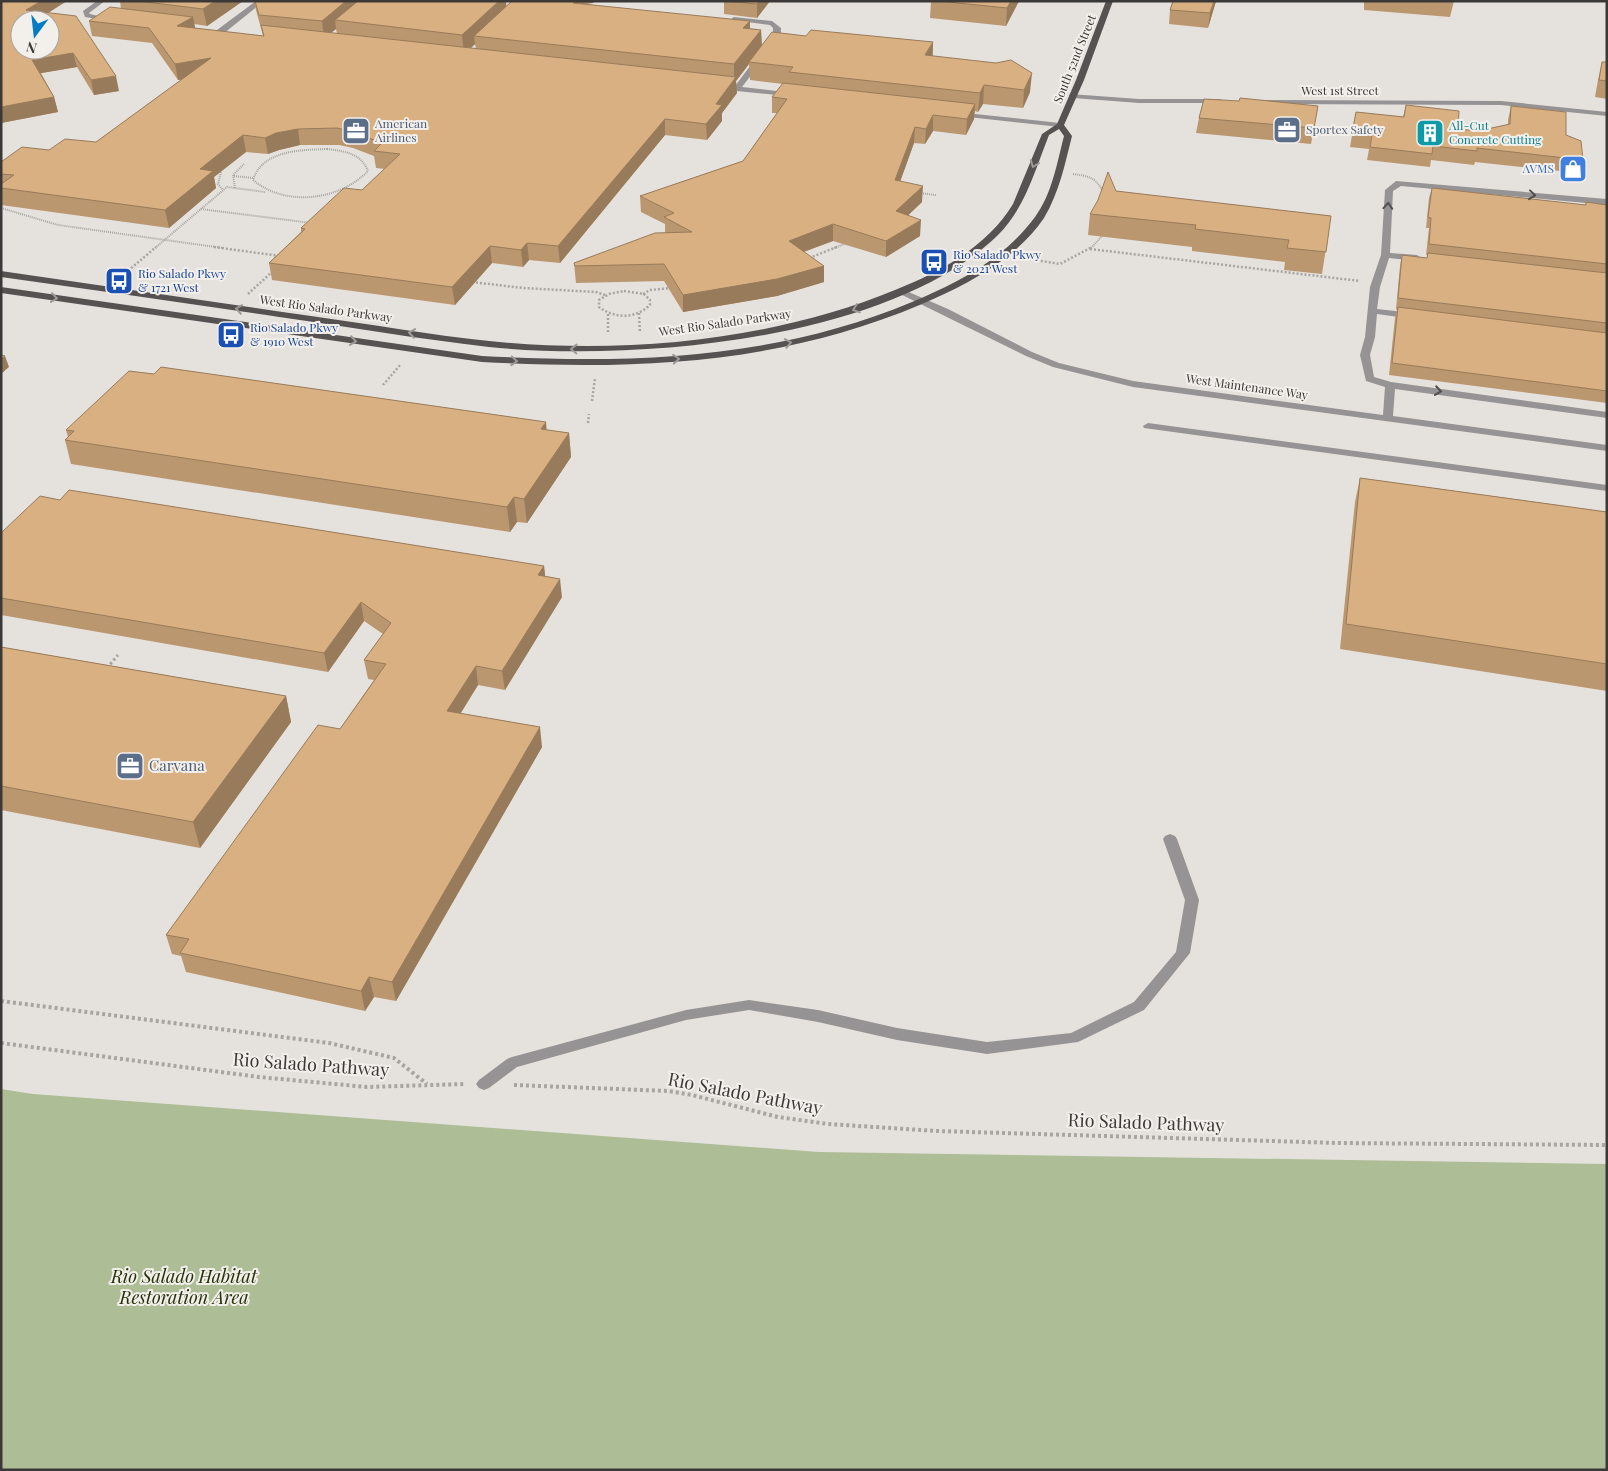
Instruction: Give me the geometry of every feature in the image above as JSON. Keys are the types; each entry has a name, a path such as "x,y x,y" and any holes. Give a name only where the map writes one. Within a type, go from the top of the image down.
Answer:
{"main road":[{"name":"South 52nd Street","path":"1060,125 1110,1"},
{"name":"West Rio Salado Parkway","path":"1,274 465,341 572,349 654,346 754,334 836,316 901,292 958,263 995,234 1018,204 1046,134 1060,125 1068,136 1046,205 1040,216 1001,257 965,280 922,302 866,324 819,337 741,352 631,362 554,364 482,358 1,290"}],"street":[{"path":"102,1 85,12 87,16 116,21"},
{"path":"220,32 261,1"},
{"path":"724,18 772,23 777,28 776,38 737,89"},
{"path":"210,31 229,33"},
{"path":"766,37 776,38"},
{"path":"712,86 806,97"},
{"path":"1073,96 1139,101 1225,102"},
{"name":"West 1st Street","path":"1255,102 1491,103 1607,114"},
{"path":"952,113 1060,125"},
{"path":"1607,202 1399,183 1389,190 1385,255 1376,287 1370,337 1365,355 1369,379 1390,385 1607,415"},
{"path":"1385,255 1431,260"},
{"name":"West Maintenance Way","path":"901,292 945,311 1029,354 1056,365 1096,376 1133,384 1607,448"},
{"path":"1373,311 1421,317"},
{"path":"1388,418 1390,385"},
{"path":"1148,426 1607,488"},
{"path":"484,1084 512,1064 686,1015 728,1006 749,1005 818,1016 897,1034 987,1048 1073,1038 1139,1006 1183,953 1192,900 1170,839"}],"path":[{"path":"120,278 227,187 301,197 320,195 342,190 363,179 368,171 366,163 358,156 336,150 307,150 272,158 259,166 253,173 253,178 258,187 268,192"},
{"path":"233,176 244,164"},
{"path":"221,172 218,184 223,190"},
{"path":"1070,174 1093,176 1099,181 1105,196"},
{"path":"233,176 253,178"},
{"path":"233,176 235,188"},
{"path":"342,190 352,191"},
{"path":"913,192 936,196"},
{"path":"1,208 58,225 288,257"},
{"path":"202,209 314,223"},
{"path":"1029,259 1060,264 1090,248 1104,235"},
{"path":"808,259 851,241"},
{"path":"1090,248 1363,282"},
{"path":"246,296 277,267"},
{"path":"463,280 523,288 596,292 605,295 624,291 643,294 648,297 650,305 639,313 624,316 608,314 599,308 598,304 605,295"},
{"path":"643,294 650,290 677,288"},
{"path":"639,313 640,334"},
{"path":"608,314 608,335"},
{"path":"382,385 401,364"},
{"path":"592,401 595,378"},
{"path":"588,423 589,414"},
{"path":"106,669 118,655"},
{"path":"1,1001 329,1043 394,1058 428,1084"},
{"name":"Rio Salado Pathway","path":"1,1042 259,1077 368,1087 484,1084 668,1091 692,1095 778,1117 828,1124 937,1131 1338,1143 1607,1145"}],"green space":[{"name":"Rio Salado Habitat Restoration Area","path":"1,1089 33,1094 819,1152 1607,1164 1607,1470 1,1470"}],"building":[{"path":"1,1 41,1 26,10 10,10 10,60 32,60 54,97 1,107"},
{"path":"138,1 215,1 203,9"},
{"path":"255,1 346,1 322,21 259,15"},
{"path":"358,1 499,1 462,35 335,20"},
{"path":"512,1 575,1 573,3 750,21 743,28 761,30 734,64 474,36"},
{"path":"725,1 759,1 757,4"},
{"path":"938,1 1011,1 1007,8"},
{"path":"1173,1 1214,1 1210,13 1170,10"},
{"path":"110,7 193,17 177,26 264,36 261,25 736,77 716,104 722,105 706,124 665,119 558,246 527,243 521,250 490,246 452,287 269,263 305,229 301,228 344,188 362,190 400,154 374,151 382,143 337,128 298,129 276,133 265,138 243,135 200,169 213,171 165,210 1,188 1,184 14,175 1,174 1,162 22,147 49,150 65,139 96,142 211,58 175,64 149,28 89,21"},
{"path":"60,14 76,16 116,76 91,80 73,53 60,55"},
{"path":"811,30 933,42 925,55 996,63 1011,60 1032,73 1024,90 984,85 980,93 789,72 793,67 749,62 772,32 806,36"},
{"path":"1602,62 1607,62 1607,81 1599,80"},
{"path":"783,83 975,104 967,119 933,115 926,129 915,127 895,180 923,186 896,211 921,220 886,241 833,224 789,241 824,266 777,279 683,295 664,264 575,266 574,263 655,233 692,232 664,217 674,213 640,196 743,161 787,99 772,97"},
{"path":"1240,98 1318,106 1314,128 1199,118 1204,99 1239,101"},
{"path":"1406,105 1459,111 1458,129 1478,131 1510,124 1511,106 1566,112 1566,135 1581,141 1583,160 1477,148 1477,151 1433,146 1432,154 1370,147 1372,135 1352,133 1356,112 1404,117"},
{"path":"1108,172 1116,191 1331,216 1326,252 1287,248 1289,240 1195,229 1196,225 1090,214 1098,200"},
{"path":"1432,188 1586,205 1586,202 1607,205 1607,264 1429,244 1431,218 1428,217"},
{"path":"1428,253 1607,273 1607,323 1398,298 1402,255 1427,258"},
{"path":"1398,307 1607,333 1607,391 1392,363"},
{"path":"161,367 546,422 541,429 569,433 524,499 514,497 507,507 65,440 74,431 66,430 129,371 154,374"},
{"path":"1360,478 1607,512 1607,664 1346,624"},
{"path":"69,490 544,566 538,575 560,579 502,671 476,666 447,711 540,727 392,982 369,977 361,991 180,953 189,939 166,935 318,725 340,729 386,664 364,660 391,623 361,602 324,653 1,598 1,533 40,496 60,500"},
{"name":"Carvana","path":"1,647 286,696 193,822 1,786"}],"place":[{"name":"Sportex Safety","path":"1287,130"},
{"name":"American Airlines","path":"356,131"},
{"name":"All-Cut Concrete Cutting","path":"1430,133"},
{"name":"AVMS","path":"1573,169"},
{"name":"Rio Salado Pkwy & 2021 West","path":"934,262"},
{"name":"Rio Salado Pkwy & 1721 West","path":"119,281"},
{"name":"Rio Salado Pkwy & 1910 West","path":"231,335"},
{"name":"Carvana","path":"130,766"}]}
